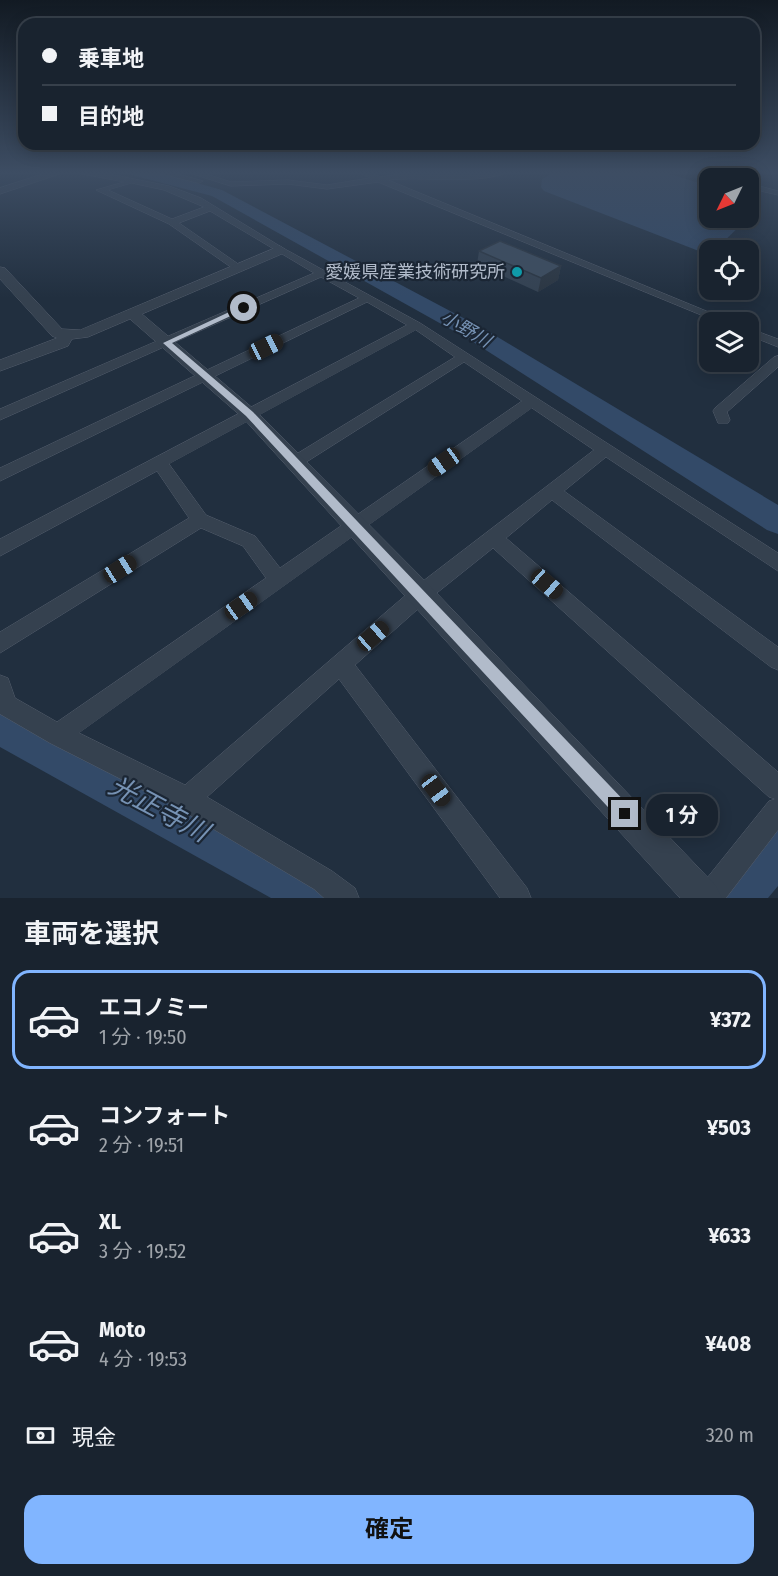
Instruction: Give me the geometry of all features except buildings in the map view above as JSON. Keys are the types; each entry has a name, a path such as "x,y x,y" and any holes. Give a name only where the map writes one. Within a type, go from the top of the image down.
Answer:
{"street":[{"path":"154,214 172,222 239,268"},
{"path":"172,222 194,214"},
{"path":"220,214 416,325 533,399 778,563"},
{"path":"470,214 703,312"},
{"path":"2,276 57,333 83,334 280,250"},
{"path":"0,415 322,273"},
{"path":"0,475 367,298"},
{"path":"133,314 249,414 421,594 704,898"},
{"path":"0,548 416,325"},
{"path":"0,366 63,343 67,335"},
{"path":"759,336 778,344"},
{"path":"295,462 465,356"},
{"path":"723,420 720,411 727,403 778,360"},
{"path":"58,735 533,399"},
{"path":"187,799 421,594 606,449"},
{"path":"159,462 200,520 249,541 278,580"},
{"path":"552,492 778,660"},
{"path":"0,643 200,520"},
{"path":"493,537 778,788"},
{"path":"341,664 517,898"},
{"path":"0,686 6,705 58,735 187,799 323,880 345,898"},
{"path":"709,898 778,810"}],"green space":[{"path":"246,214 262,214 317,245 437,306 709,469 699,480 476,341"}],"water":[{"path":"603,214 699,214 699,228 738,228 725,240 699,240 699,251"},
{"path":"711,467 778,512 778,533 696,483"}],"waterway":[{"name":"小野川","path":"255,214 478,335 778,521"},
{"name":"光正寺川","path":"0,724 281,874 314,898"},
{"name":"光正寺川","path":"736,898 778,846"}],"place":[{"name":"愛媛県産業技術研究所","path":"517,272"}],"route":[{"path":"244,308 166,343 249,414 421,594 625,814"}]}
